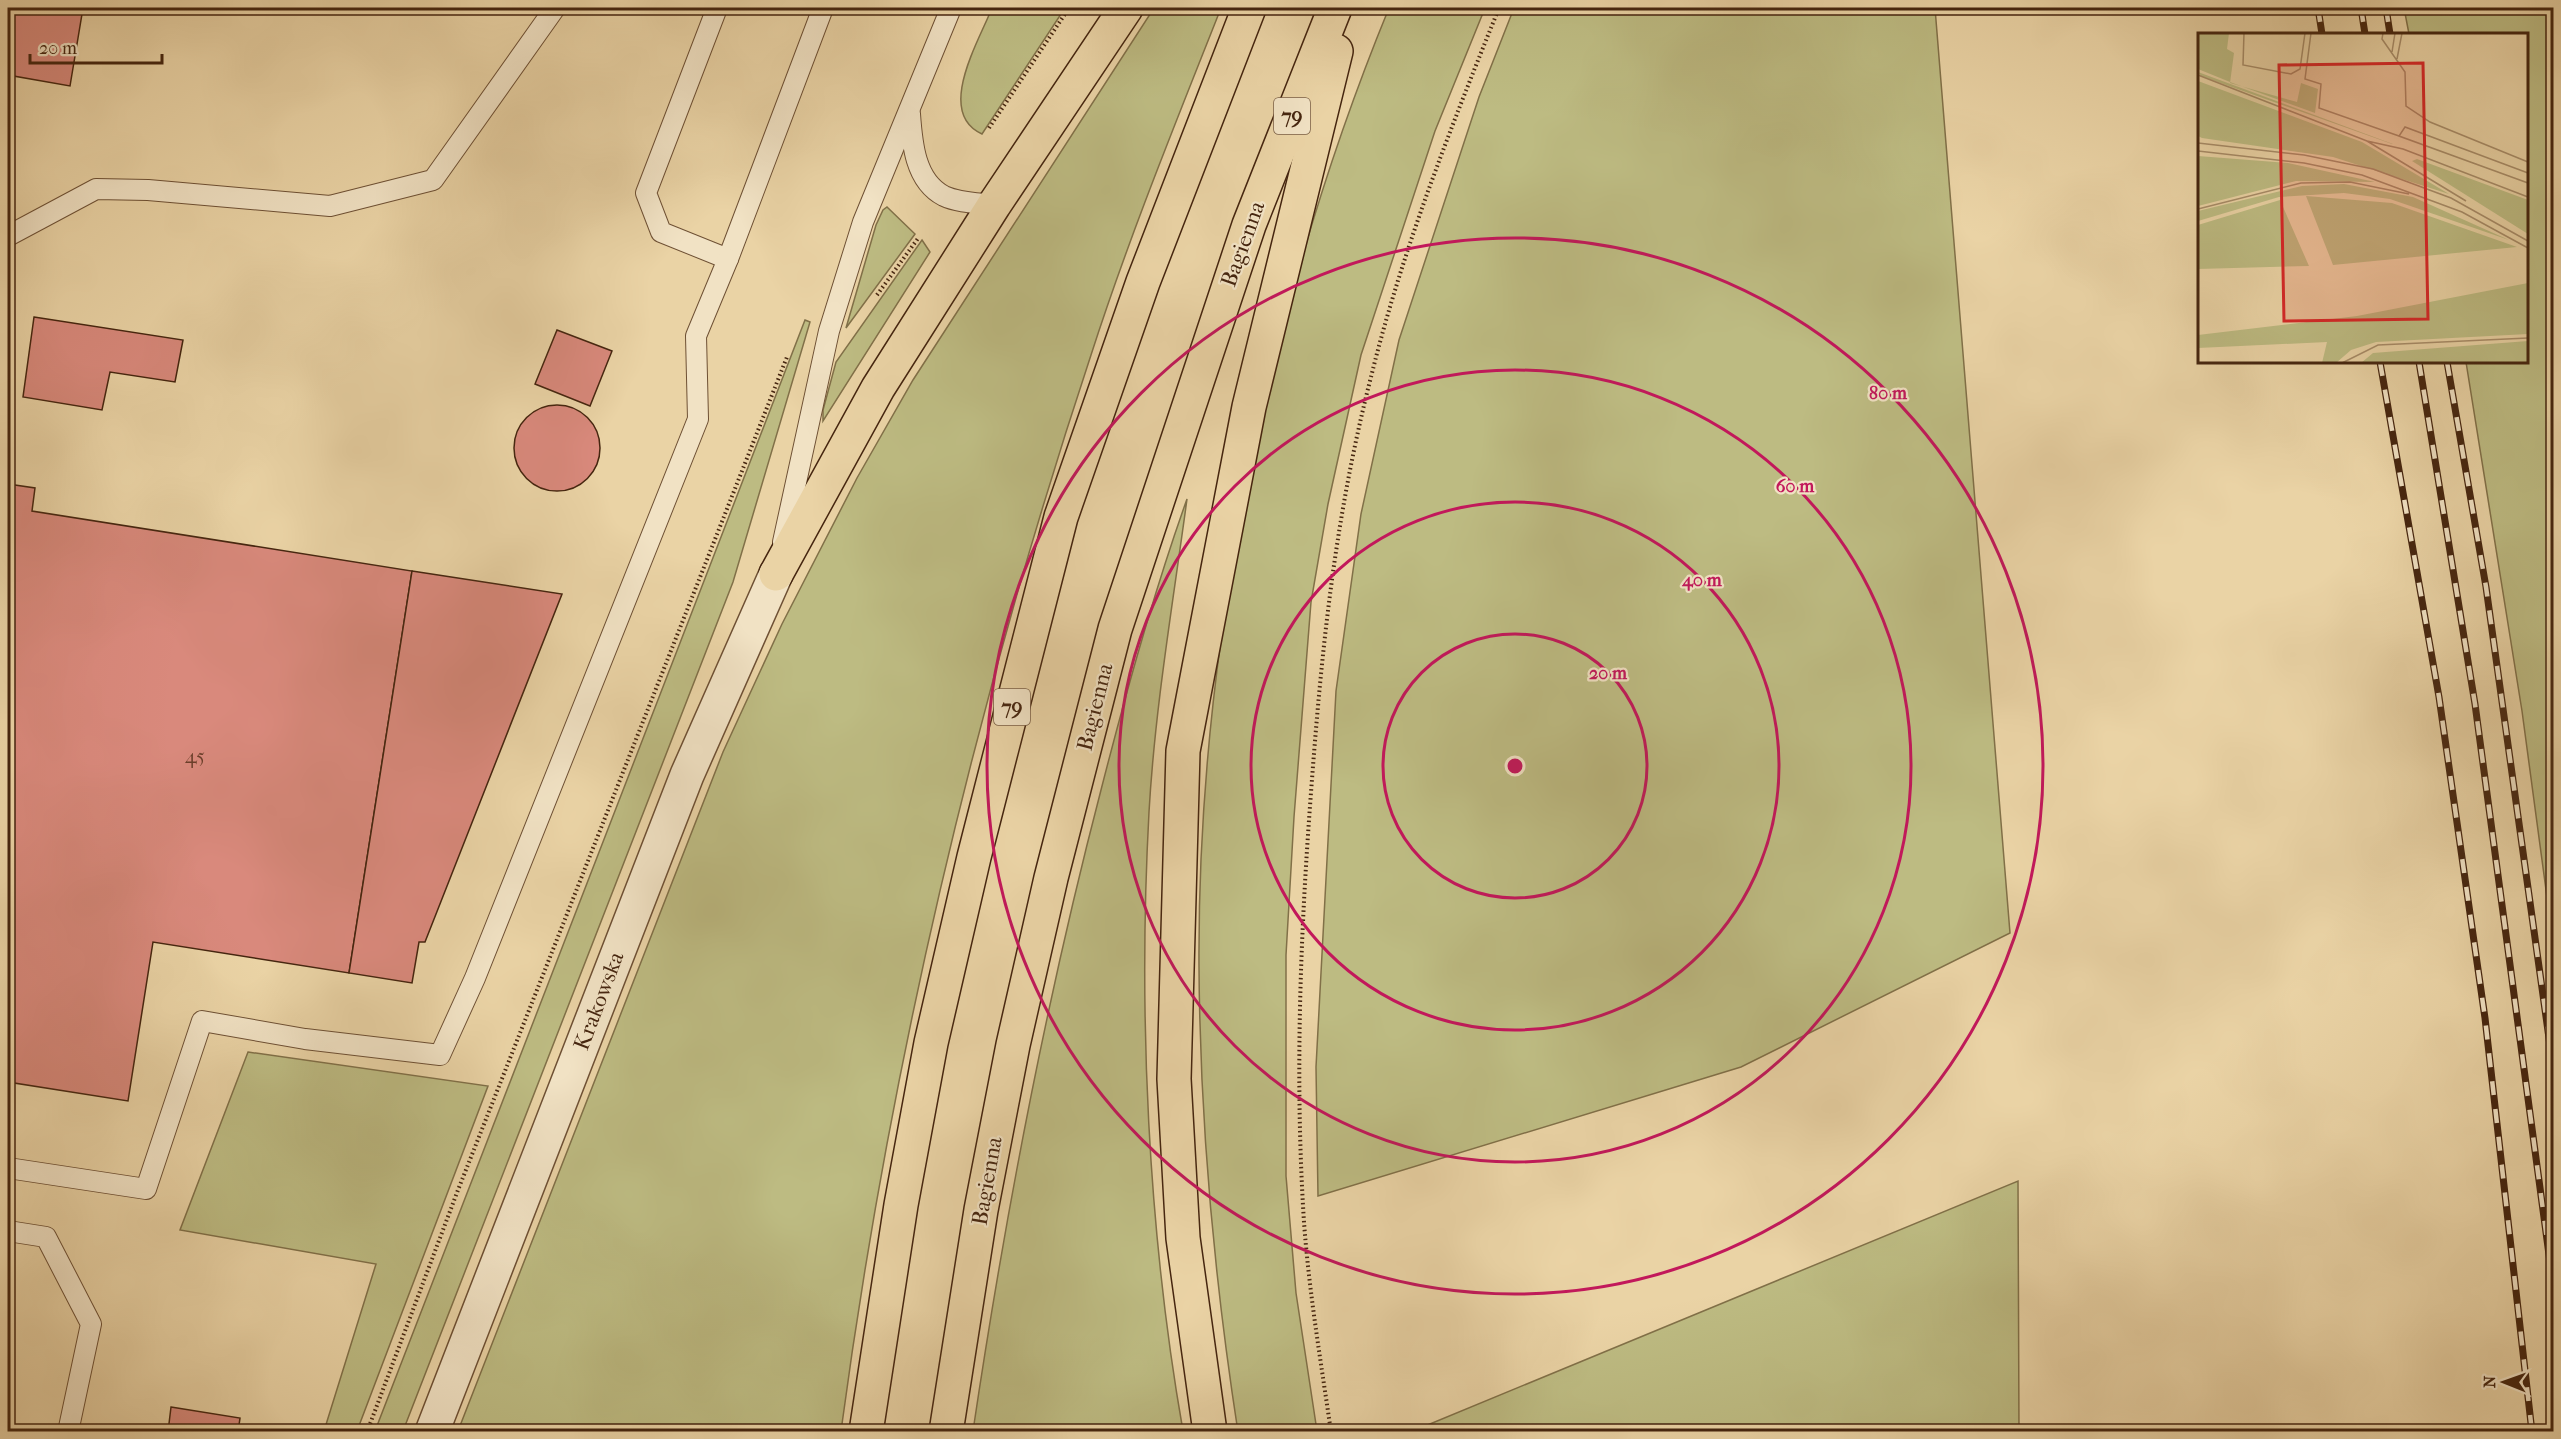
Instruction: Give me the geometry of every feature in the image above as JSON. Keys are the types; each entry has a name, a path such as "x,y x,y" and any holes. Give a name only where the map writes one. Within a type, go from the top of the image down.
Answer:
{"main road":[{"path":"776,574 878,388 994,205 1126,8"},
{"name":"79","path":"866,1431 901,1204 931,1043 974,856 1061,517 1143,282 1248,8"},
{"name":"Bagienna","path":"946,1431 981,1210 1013,1046 1051,878 1115,629 1249,225 1335,8"},
{"path":"1209,1431 1183,1238 1174,1079 1183,751 1249,407 1347,8"}],"street":[{"name":"Krakowska","path":"432,1431 687,775 776,574"}],"lane":[{"path":"8,236 96,189 148,190 330,207 433,180 555,8"},
{"path":"717,8 646,193 661,232 728,259"},
{"path":"8,1168 146,1189 202,1022 305,1039 440,1055 475,978 698,419 696,336 728,259 823,8"},
{"path":"776,574 829,330 863,222 951,8"},
{"path":"910,109 912,148 928,183 944,196 994,205"},
{"path":"8,1231 46,1237 91,1324 68,1431"}],"path":[{"path":"989,128 1069,8"},
{"path":"1331,1431 1309,1279 1301,1144 1303,915 1324,624 1339,520 1372,369 1432,183 1499,8"},
{"path":"872,303 919,237"},
{"path":"367,1431 458,1190 791,347"}],"shaded area":[{"path":"992,8 1065,8 982,134 968,124 962,110 961,94 964,76"},
{"path":"1154,8 1221,8 1137,223 1091,355 1010,619 974,753 911,1022 884,1158 841,1431 458,1431 723,752 782,624 857,478 913,380"},
{"path":"1389,8 1485,8 1435,131 1361,355 1328,504 1311,602 1286,955 1286,1176 1296,1293 1317,1431 1238,1432 1215,1258 1202,1084 1199,967 1202,847 1211,724 1227,601 1248,478 1276,356 1308,236 1346,120"},
{"path":"1514,8 1935,8 2010,933 1741,1067 1318,1196 1316,1067 1336,691 1361,514 1399,340 1479,97"},
{"path":"2404,8 2553,8 2553,942 2522,711 2466,363 2528,363 2528,33 2409,33"},
{"path":"887,207 915,234 846,328 876,225 883,210"},
{"path":"922,240 930,252 823,421 823,410 836,362"},
{"path":"805,320 810,322 733,582 403,1431 375,1431"},
{"path":"1187,499 1165,655 1152,773 1146,888 1145,966 1149,1123 1154,1201 1161,1279 1183,1431 973,1431 1013,1189 1062,949 1130,680 1151,607"},
{"path":"248,1052 488,1086 357,1431 324,1431 376,1264 180,1230"},
{"path":"2018,1181 2019,1431 1413,1431"}],"building":[{"path":"8,8 83,8 70,86 8,75"},
{"path":"34,317 183,340 175,382 110,372 102,410 23,397"},
{"path":"557,330 612,351 590,406 535,384"},
{"path":"549,405 565,405 588,417 597,431 600,448 597,465 588,479 565,491 549,491 533,484 521,472 514,456 514,440 521,424 533,412"},
{"path":"8,484 35,488 32,511 412,571 349,973 153,942 128,1101 8,1082"},
{"path":"412,571 562,594 425,942 419,942 412,983 349,973"},
{"path":"171,1407 240,1418 238,1432 168,1432"}],"railway":[{"path":"2318,8 2322,33"},
{"path":"2361,8 2365,33"},
{"path":"2386,8 2390,33"},
{"path":"2380,363 2439,697 2485,1018 2532,1432"},
{"path":"2419,363 2475,704 2554,1292"},
{"path":"2447,363 2486,587 2554,1074"}]}
